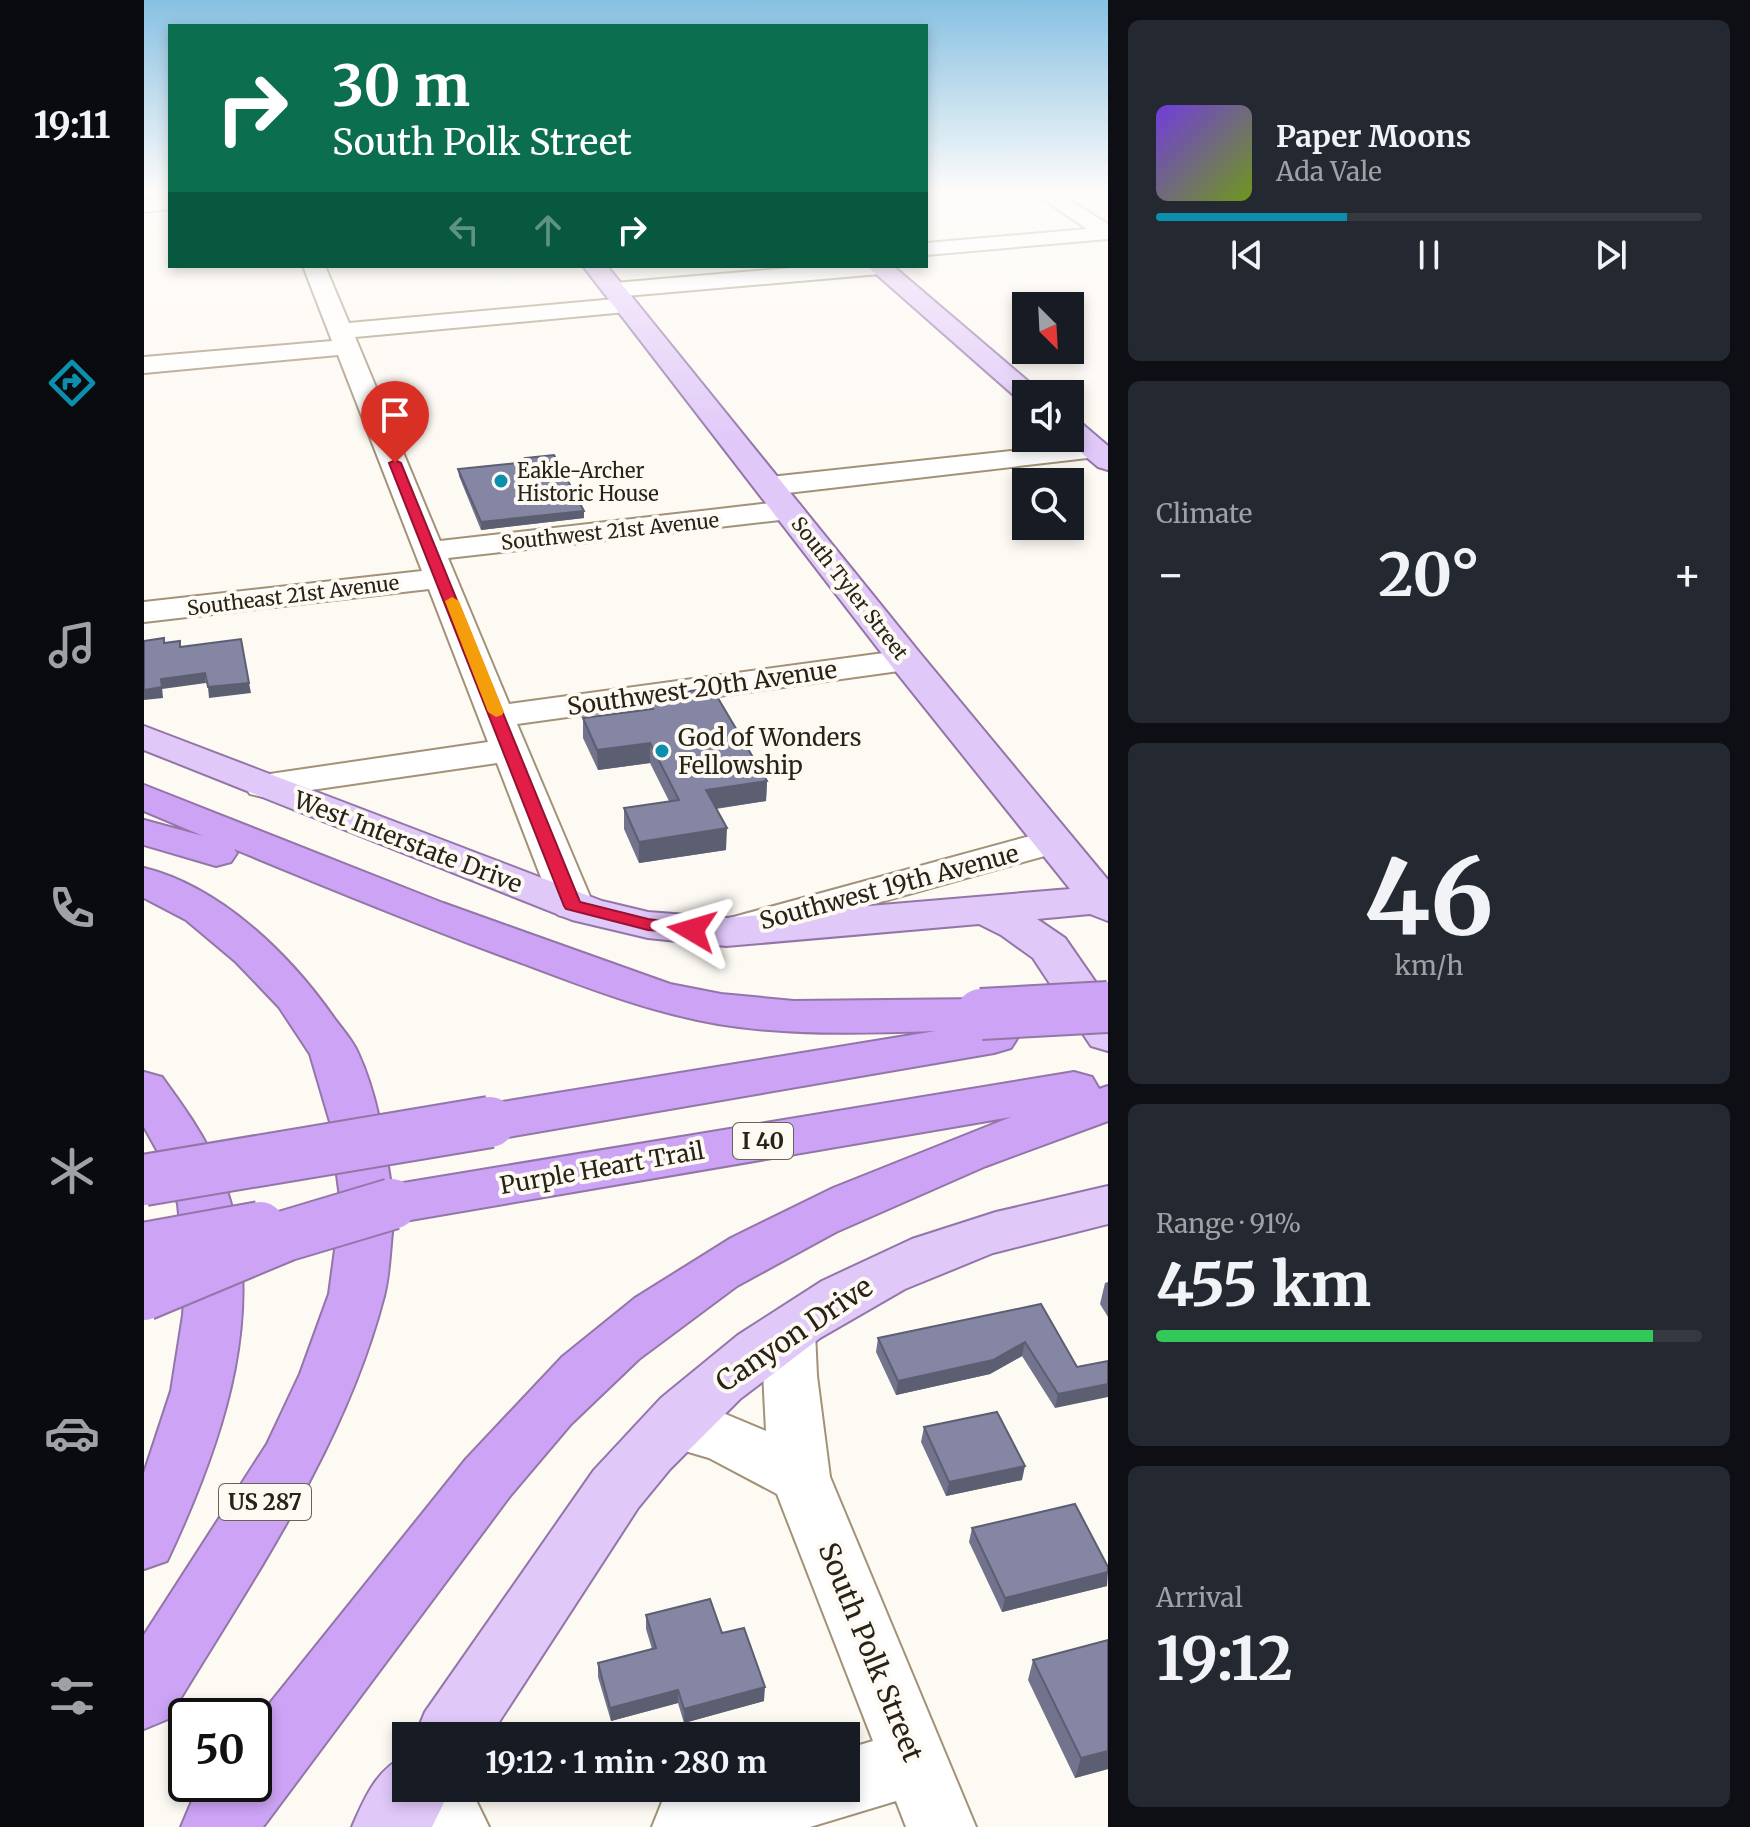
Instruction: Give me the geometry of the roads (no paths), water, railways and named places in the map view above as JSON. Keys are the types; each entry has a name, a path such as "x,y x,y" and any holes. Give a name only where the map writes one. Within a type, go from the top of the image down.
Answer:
{"highway":[{"path":"144,797 415,909 625,986 684,1003 753,1013 988,1026 1108,1018"},
{"path":"144,832 415,909"},
{"name":"US 287","path":"144,881 202,911 252,952 295,996 334,1053 355,1122 368,1205 357,1294 329,1374 291,1459 144,1696"},
{"path":"144,1180 490,1122 988,1026 1108,1007"},
{"name":"Purple Heart Trail","path":"144,1248 507,1184 1027,1112 1108,1084"},
{"path":"144,1089 194,1172 208,1223 214,1296 206,1367 182,1456 144,1541"},
{"path":"272,1756 464,1504 568,1390 654,1314 729,1265 795,1228 1027,1112 1108,1103"},
{"path":"144,1295 285,1236 392,1204"},
{"path":"218,1827 237,1802"}],"main road":[{"name":"South Tyler Street","path":"604,277 1052,842 1106,902"},
{"path":"891,277 1012,380"},
{"path":"1084,435 1104,445"},
{"name":"West Interstate Drive","path":"144,737 573,906 648,925 726,932 824,926 982,909 1106,902"},
{"path":"982,909 1025,930 1049,948 1108,1035"},
{"name":"Canyon Drive","path":"459,1722 616,1489 724,1376 788,1332 893,1270 934,1253 1029,1223 1108,1205"},
{"path":"389,1827 406,1802"}],"street":[{"path":"319,277 573,906"},
{"path":"144,365 620,298 793,277"},
{"path":"770,486 1104,445"},
{"name":"Southwest 21st Avenue","path":"437,564 789,510"},
{"name":"Southeast 21st Avenue","path":"144,612 437,564"},
{"name":"Southwest 20th Avenue","path":"498,716 906,660"},
{"path":"263,786 512,750"},
{"name":"Southwest 19th Avenue","path":"726,932 1052,842"},
{"name":"South Polk Street","path":"788,1332 789,1376 800,1477 941,1827"},
{"path":"674,1425 723,1437 800,1477"},
{"path":"860,1779 914,1762"},
{"path":"440,1802 454,1827"},
{"path":"687,1827 777,1802"}],"place":[{"name":"Eakle-Archer Historic House","path":"501,481"},
{"name":"God of Wonders Fellowship","path":"662,751"}]}
